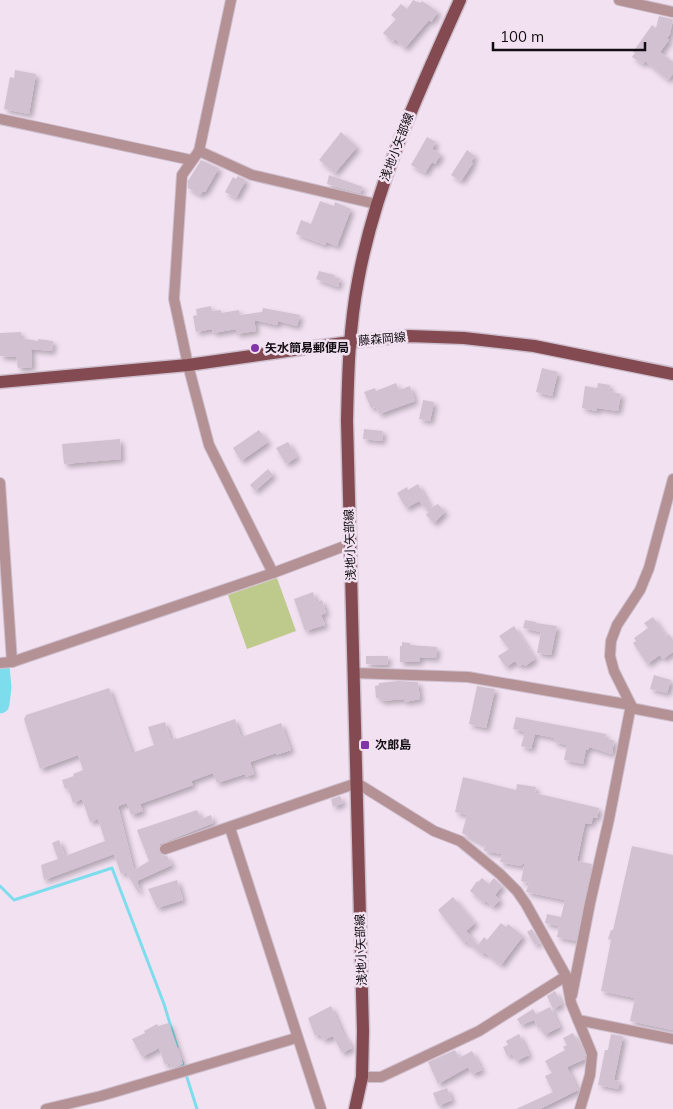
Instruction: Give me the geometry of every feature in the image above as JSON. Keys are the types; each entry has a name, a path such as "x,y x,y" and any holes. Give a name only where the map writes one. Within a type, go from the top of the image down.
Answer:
{"main road":[{"name":"浅地小矢部線","path":"355,1109 362,1077 364,1031 347,422 350,342 358,282 376,204 395,149 460,0"},
{"name":"藤森岡線","path":"0,382 188,365 350,342 409,336 464,338 534,346 673,374"}],"street":[{"path":"231,0 199,151 191,160 182,176 174,299 188,365 209,445 274,573"},
{"path":"619,0 673,12"},
{"path":"0,120 191,160"},
{"path":"199,151 252,176 376,204"},
{"path":"570,1003 590,902 610,819 631,707 614,671 610,656 611,641 617,625 640,590 649,568 673,479"},
{"path":"0,483 12,662"},
{"path":"0,663 12,662 274,573 350,544"},
{"path":"354,673 468,677 673,716"},
{"path":"165,849 357,783 434,830 460,841 500,874 526,904 566,976 570,1003 592,1054 590,1075 580,1109"},
{"path":"230,828 296,1038 321,1109"},
{"path":"362,1077 381,1077 479,1031 566,976"},
{"path":"578,1020 673,1039"},
{"path":"46,1109 101,1096 296,1038"}],"green space":[{"path":"277,578 296,631 247,649 228,595"}],"building":[{"path":"413,0 420,3 422,1 438,12 431,22 429,20 405,48 395,39 393,42 383,33 396,19 391,15 401,4 407,9"},
{"path":"659,16 673,19 670,34 667,38 669,40 660,52 673,62 673,74 668,80 645,61 643,64 632,57 635,53 633,52 652,25 656,28"},
{"path":"15,70 36,74 29,114 4,109 10,77 14,78"},
{"path":"341,132 357,147 335,173 319,160"},
{"path":"427,137 436,142 432,149 441,154 435,164 432,162 425,173 411,165"},
{"path":"467,150 475,156 471,162 473,163 461,181 451,175"},
{"path":"201,160 219,168 205,192 203,191 200,195 188,188 188,181"},
{"path":"329,175 363,187 360,193 327,184"},
{"path":"238,176 246,180 236,198 225,192 233,177 236,179"},
{"path":"320,201 334,206 335,202 351,209 337,246 326,242 325,245 296,234 301,220 311,224"},
{"path":"319,271 340,278 338,287 316,279"},
{"path":"211,306 212,311 221,310 221,313 239,310 240,315 262,312 263,308 300,315 297,326 278,321 277,325 254,320 256,331 236,334 236,329 213,333 212,329 196,332 193,316 197,315 196,309"},
{"path":"21,332 21,338 53,341 52,351 31,349 32,367 18,368 16,357 0,356 0,333"},
{"path":"542,368 558,372 552,396 536,392"},
{"path":"396,383 399,390 410,386 415,401 379,414 376,407 371,408 364,392 375,388 376,391"},
{"path":"598,383 610,385 609,391 621,394 618,411 597,408 597,411 582,408 585,386 597,388"},
{"path":"423,400 434,402 430,421 419,419"},
{"path":"364,429 383,431 382,441 363,439"},
{"path":"259,430 268,442 241,461 233,448"},
{"path":"120,439 121,459 64,464 62,444"},
{"path":"288,442 297,457 286,464 276,448"},
{"path":"268,469 273,475 255,491 250,485"},
{"path":"418,484 431,508 438,504 445,512 434,523 426,515 429,512 419,501 406,508 397,493 407,487 408,490"},
{"path":"313,592 316,602 322,600 326,613 321,615 325,625 305,631 294,599"},
{"path":"653,617 666,636 669,634 673,640 673,652 663,659 660,655 647,664 633,643 636,641 634,638 648,628 644,623"},
{"path":"525,620 557,626 551,655 537,653 541,632 523,628"},
{"path":"514,626 535,659 525,666 523,664 519,666 515,661 506,667 498,656 509,649 499,636"},
{"path":"402,642 410,643 410,645 437,647 436,658 420,657 419,662 400,662 400,646 402,646"},
{"path":"366,656 388,656 387,665 366,664"},
{"path":"654,675 671,680 667,693 650,689"},
{"path":"398,681 418,682 420,699 404,702 404,699 381,701 380,698 376,698 375,686 379,685 379,683"},
{"path":"477,686 495,689 486,728 469,724"},
{"path":"109,688 132,753 154,745 148,727 165,722 171,740 235,719 241,737 281,723 291,750 250,762 254,774 246,777 245,774 217,783 213,773 191,781 193,785 140,804 143,811 131,815 127,803 118,806 134,870 149,861 137,830 197,810 201,819 211,815 213,823 160,844 159,852 163,856 167,856 172,865 137,881 140,892 138,892 126,872 121,874 114,854 44,880 41,865 58,859 52,843 59,840 65,856 105,841 98,819 90,822 82,799 73,803 68,788 65,789 62,780 74,776 73,774 83,770 78,755 40,769 24,719 26,715"},
{"path":"516,717 606,734 605,739 614,740 612,754 589,747 588,750 586,749 583,764 564,760 567,745 554,742 555,738 535,734 531,749 521,746 525,732 513,729"},
{"path":"463,777 516,790 517,784 536,787 535,793 599,808 597,818 593,817 591,824 585,823 577,861 592,864 576,941 557,937 559,926 545,923 547,914 561,917 565,900 526,892 529,883 521,881 525,861 521,866 500,862 502,854 484,851 485,845 462,833 467,815 455,812"},
{"path":"340,796 343,803 333,807 331,799"},
{"path":"632,846 673,855 673,1030 630,1021 635,998 601,991 611,940 608,939 611,930 613,930"},
{"path":"482,878 489,884 494,878 502,886 495,895 500,900 493,907 486,901 484,903 470,891 477,881"},
{"path":"177,880 183,900 157,908 148,889"},
{"path":"453,897 475,923 466,931 478,945 484,937 487,940 501,923 506,927 508,924 523,936 501,965 484,952 483,955 466,941 464,943 438,910"},
{"path":"532,929 540,943 535,945 527,932"},
{"path":"555,991 562,1004 553,1009 547,996"},
{"path":"331,1006 345,1038 352,1048 342,1053 333,1036 323,1040 320,1034 315,1036 308,1018"},
{"path":"550,1007 560,1027 544,1035 534,1020 521,1025 517,1019 533,1009 536,1014"},
{"path":"169,1023 183,1064 172,1068 170,1063 165,1065 159,1048 142,1057 132,1039 145,1033 144,1031 157,1024 158,1026"},
{"path":"573,1033 585,1056 585,1059 567,1067 578,1090 540,1109 516,1109 553,1092 545,1076 552,1073 545,1061 565,1050 563,1047 567,1045 563,1038"},
{"path":"519,1034 529,1055 516,1061 512,1054 507,1056 503,1047 508,1045 506,1041"},
{"path":"611,1034 623,1036 614,1080 620,1081 618,1089 598,1085 605,1050 608,1050"},
{"path":"455,1050 459,1058 472,1051 482,1070 472,1074 468,1067 438,1084 428,1062"},
{"path":"447,1088 452,1100 438,1106 433,1093"}],"waterway":[{"path":"0,667 2,687 0,704"},
{"path":"0,886 14,900 112,868 164,1004 177,1047"},
{"path":"182,1062 197,1109"}],"place":[{"name":"矢水簡易郵便局","path":"255,348"},
{"name":"次郎島","path":"365,745"}]}
